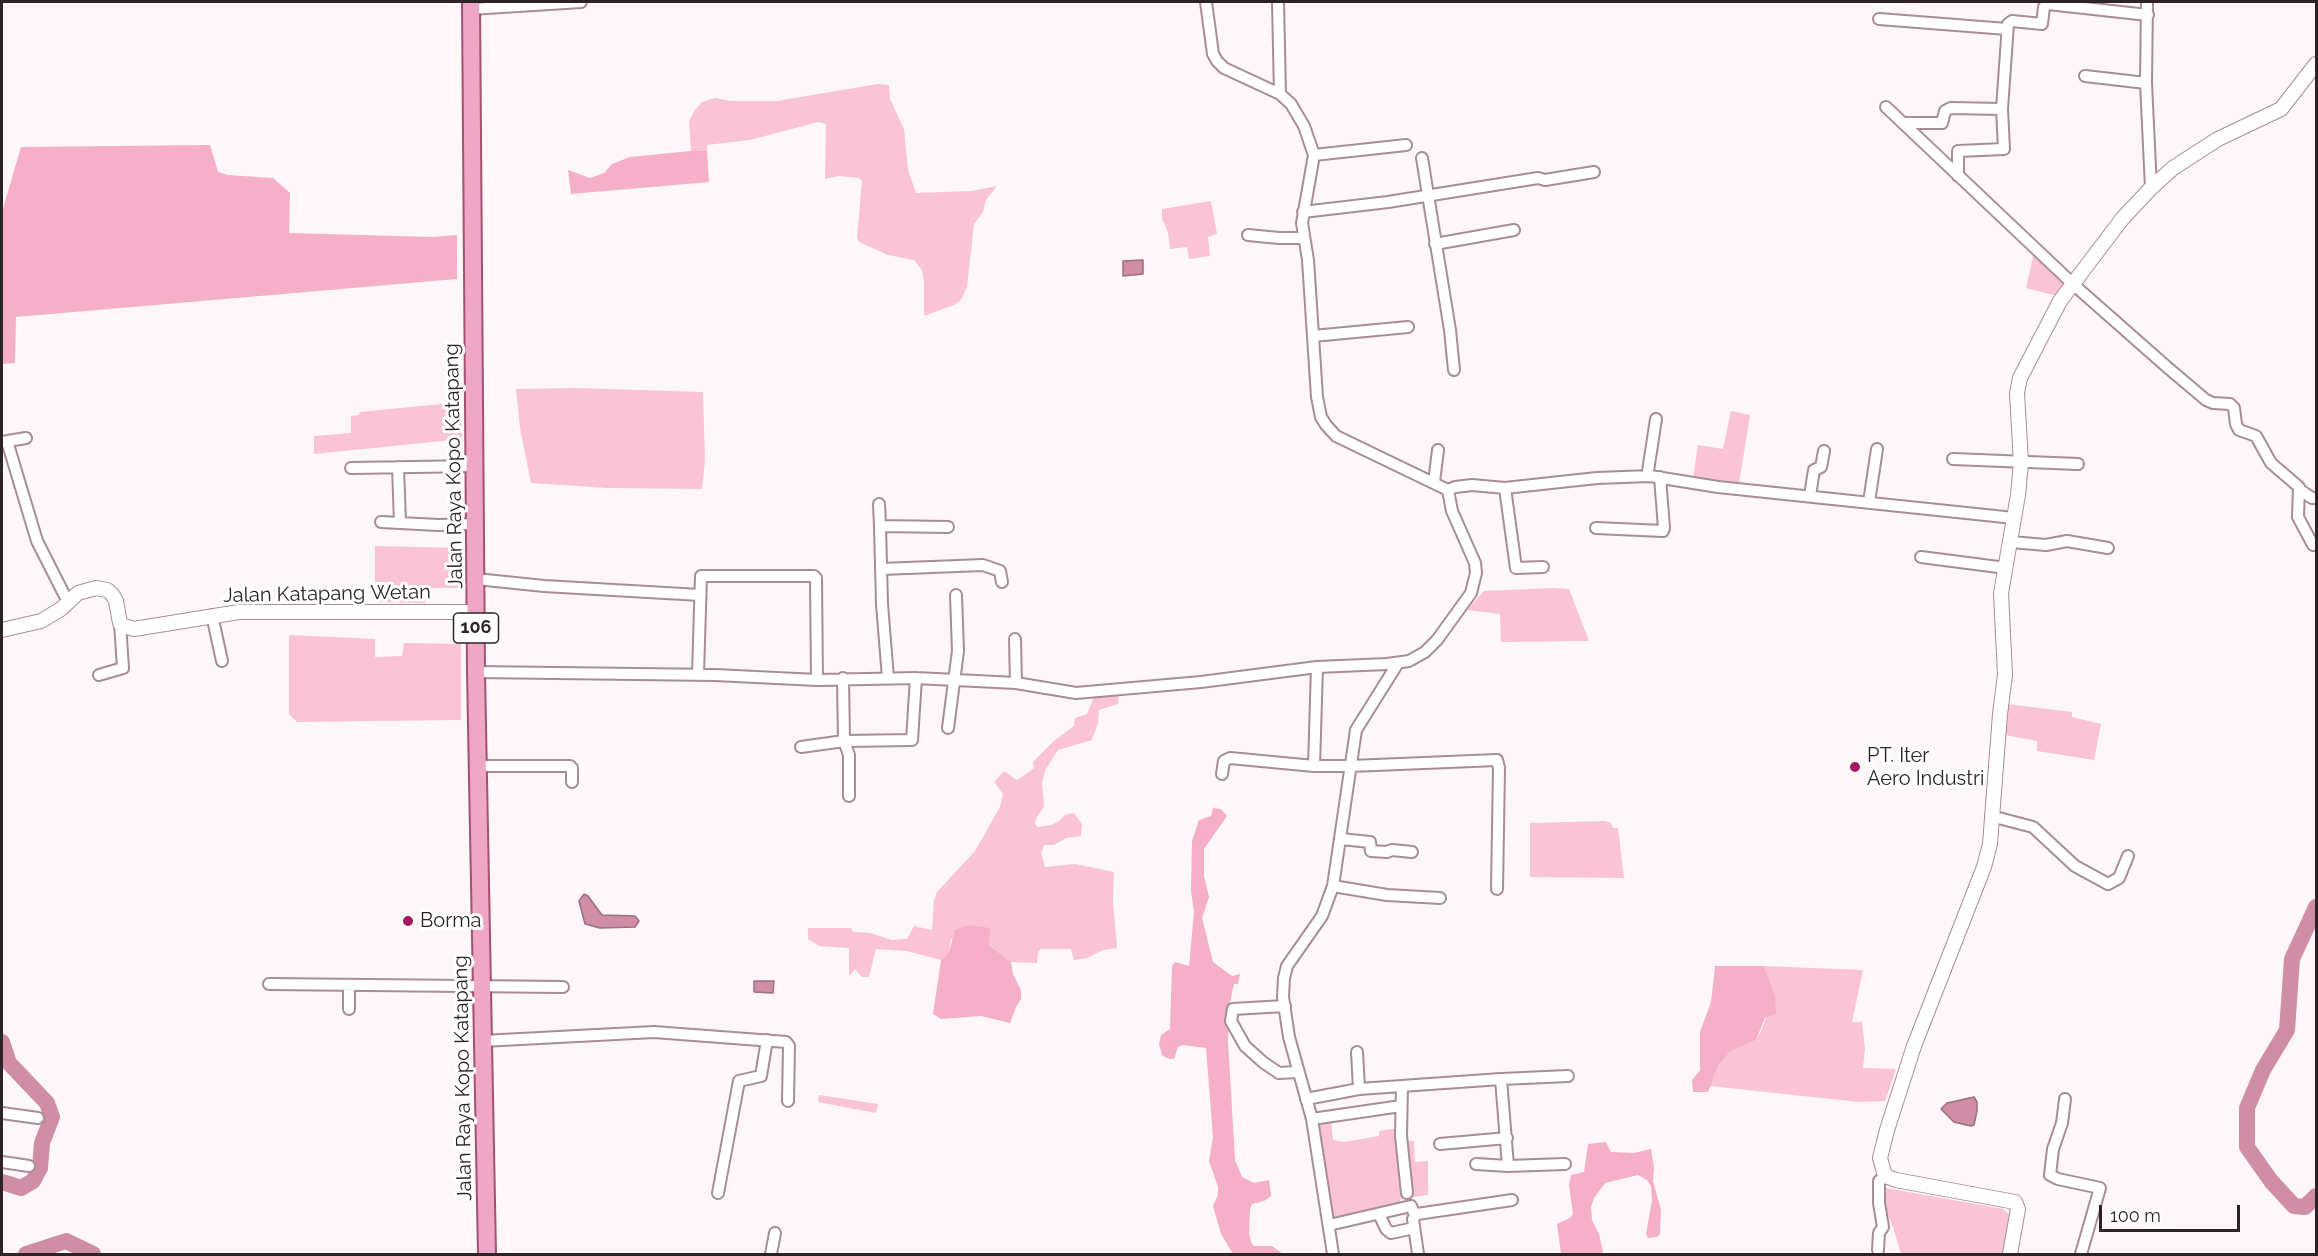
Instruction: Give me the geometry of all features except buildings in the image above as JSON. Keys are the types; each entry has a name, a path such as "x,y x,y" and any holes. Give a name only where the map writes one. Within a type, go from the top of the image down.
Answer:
{"main road":[{"name":"Jalan Raya Kopo Katapang","path":"471,5 477,524 476,672 487,1254"}],"street":[{"path":"471,5 581,2"},
{"path":"1206,2 1213,54 1217,61 1224,68 1280,94 1298,116 1314,155 1303,212 1318,407 1321,417 1331,431 1394,465 1448,490"},
{"path":"1278,2 1280,94"},
{"path":"2147,2 2146,83 2151,188"},
{"path":"1958,176 1958,151 2004,149 2002,110 2008,23 2012,21 2042,24 2044,7 2048,4 2148,15"},
{"path":"1880,19 2007,29"},
{"path":"1885,1176 1880,1158 1887,1130 1929,1005 1984,867 1990,844 2005,675 2001,593 2019,495 2017,393 2020,378 2050,316 2122,219 2151,188 2174,168 2218,139 2281,109 2316,64"},
{"path":"2085,76 2146,83"},
{"path":"1886,107 2074,285 2206,400 2213,403 2230,404 2234,408 2239,430 2256,436 2262,442 2271,463 2300,489 2312,498 2316,498"},
{"path":"1903,123 1942,123 1945,111 1951,108 2002,110"},
{"path":"1314,155 1406,145"},
{"path":"1422,158 1450,330 1454,370"},
{"path":"1303,212 1594,172"},
{"path":"1435,244 1514,230"},
{"path":"1248,235 1304,238"},
{"path":"1313,336 1408,327"},
{"path":"1596,528 1663,531 1655,476 1648,471 1656,419"},
{"path":"26,438 4,441 37,541 68,602"},
{"path":"1869,502 1878,449"},
{"path":"1434,482 1438,450"},
{"path":"1810,496 1814,470 1821,467 1824,451"},
{"path":"1953,459 2078,464"},
{"path":"351,468 475,466"},
{"path":"398,467 400,523"},
{"path":"1448,490 1472,485 1505,488 1597,478 1655,476 1718,487 2014,518"},
{"path":"1505,488 1516,568 1544,567"},
{"path":"2300,489 2297,503 2298,517 2313,545"},
{"path":"476,672 698,674 817,680 916,678 1016,683 1076,693 1201,682 1317,667 1398,663 1419,657 1431,646 1471,593 1474,583 1474,563 1451,508 1448,490"},
{"path":"879,504 888,678"},
{"path":"381,522 477,524"},
{"path":"880,526 948,527"},
{"path":"2011,542 2046,545 2067,541 2108,548"},
{"path":"1921,557 2006,568"},
{"path":"881,569 983,565 1000,570 1002,582"},
{"path":"698,674 701,576 815,577 817,680"},
{"path":"476,579 544,586 700,595"},
{"path":"3,626 45,619 78,593 88,589 107,590 116,601 123,668 99,675"},
{"path":"948,728 958,651 956,595"},
{"name":"Jalan Katapang Wetan","path":"120,623 129,628 141,628 212,615 263,612 476,612"},
{"path":"212,615 222,661"},
{"path":"1015,639 1016,683"},
{"path":"1333,1254 1312,1119 1297,1071 1283,997 1287,966 1322,916 1333,886 1356,730 1398,663"},
{"path":"1314,766 1317,667"},
{"path":"843,678 844,741 849,755 849,796"},
{"path":"801,747 844,741 912,740 916,678"},
{"path":"1222,774 1224,761 1230,758 1314,766 1497,760 1499,768 1497,889"},
{"path":"478,766 570,766 572,782"},
{"path":"1991,816 2030,825 2075,866 2109,884 2119,878 2128,856"},
{"path":"1341,840 1370,842 1371,851 1413,852"},
{"path":"1333,886 1387,895 1440,898"},
{"path":"269,984 482,988 563,987"},
{"path":"349,986 349,1009"},
{"path":"1285,1006 1233,1009 1231,1020 1245,1046 1264,1063 1279,1073 1297,1071"},
{"path":"482,1041 654,1032 786,1042 789,1046 788,1101"},
{"path":"718,1193 739,1081 761,1076 768,1040"},
{"path":"1357,1052 1359,1089"},
{"path":"1306,1099 1359,1089 1568,1076"},
{"path":"1501,1079 1508,1138 1508,1166"},
{"path":"1402,1086 1401,1136 1407,1193"},
{"path":"2065,1099 2062,1123 2053,1149 2050,1175 2058,1179 2100,1188 2082,1254"},
{"path":"1312,1119 1401,1106"},
{"path":"2,1113 38,1119"},
{"path":"1440,1144 1508,1138"},
{"path":"2,1162 29,1166"},
{"path":"1476,1164 1508,1166 1565,1164"},
{"path":"1878,1250 1879,1233 1883,1227 1879,1203 1879,1181 1885,1176"},
{"path":"1885,1176 1943,1190 2015,1203 2018,1209 2010,1254"},
{"path":"1415,1215 1512,1200"},
{"path":"1329,1225 1411,1206 1415,1215 1414,1228 1418,1254"},
{"path":"1379,1214 1386,1229 1391,1233 1414,1228"},
{"path":"771,1254 775,1233"}],"shaded area":[{"path":"878,84 889,85 890,99 904,129 908,170 916,193 971,191 997,186 986,200 983,212 974,224 967,287 961,300 954,305 924,316 922,270 914,260 888,255 859,242 857,238 862,181 859,178 839,176 825,179 826,124 818,122 750,140 707,145 707,151 691,151 689,121 702,102 715,98 731,101 777,101"},
{"path":"210,145 218,172 228,175 273,178 290,193 289,233 433,237 457,235 457,279 16,317 15,363 2,364 2,212 21,147"},
{"path":"707,151 709,182 571,194 568,170 590,178 604,173 612,164 630,157"},
{"path":"1211,201 1217,234 1208,237 1210,256 1189,259 1187,247 1170,249 1168,232 1162,219 1162,209"},
{"path":"2034,252 2067,283 2057,296 2026,288"},
{"path":"1143,260 1143,274 1123,276 1123,261"},
{"path":"575,388 703,392 705,460 702,489 608,488 531,483 520,428 516,389"},
{"path":"461,402 462,439 314,454 314,436 351,433 351,416 359,415 360,412"},
{"path":"1731,411 1750,415 1739,484 1693,478 1698,445 1723,449"},
{"path":"375,546 464,548 464,588 427,588 425,603 375,602"},
{"path":"1569,589 1589,641 1501,642 1500,614 1467,610 1484,591"},
{"path":"289,635 375,639 375,657 402,656 404,643 461,644 461,720 297,722 289,714"},
{"path":"1119,693 1118,704 1099,710 1098,723 1092,740 1058,750 1046,769 1042,782 1044,807 1036,818 1035,824 1038,827 1051,825 1065,815 1074,813 1082,824 1081,836 1066,838 1054,845 1044,845 1041,853 1045,867 1075,864 1114,872 1113,901 1117,948 1103,950 1087,958 1074,960 1071,949 1041,949 1038,952 1037,963 1011,962 989,945 951,939 949,952 941,960 906,951 876,949 869,977 862,977 855,969 849,976 849,948 819,946 808,939 808,928 851,928 853,932 870,933 892,940 907,939 914,926 932,930 934,900 937,892 975,851 1000,807 1003,794 994,782 1004,771 1017,780 1022,777 1034,768 1033,762 1055,740 1074,726 1075,718 1087,714 1094,697"},
{"path":"2007,704 2072,712 2072,717 2101,724 2094,760 2037,751 2037,741 2005,735"},
{"path":"1213,808 1221,809 1227,816 1204,849 1204,876 1209,897 1202,918 1213,962 1232,976 1240,974 1238,984 1234,984 1229,1008 1228,1041 1235,1160 1242,1177 1254,1183 1269,1180 1271,1196 1264,1201 1252,1204 1250,1209 1251,1242 1254,1246 1272,1246 1283,1254 1233,1254 1221,1234 1213,1206 1218,1195 1218,1187 1209,1161 1213,1137 1206,1048 1183,1045 1178,1047 1174,1059 1169,1059 1162,1055 1159,1044 1161,1035 1170,1029 1172,966 1175,962 1189,966 1194,912 1191,891 1192,841 1199,820 1211,816"},
{"path":"1605,821 1611,823 1613,828 1618,828 1624,878 1530,877 1530,823"},
{"path":"584,894 602,915 635,916 639,921 635,927 600,928 585,924 579,901"},
{"path":"968,925 990,928 989,945 1011,962 1013,974 1021,990 1021,999 1010,1023 981,1016 941,1019 933,1014 941,960 949,952 955,930"},
{"path":"1715,966 1764,966 1775,995 1776,1014 1765,1018 1756,1040 1729,1053 1718,1066 1708,1092 1693,1092 1692,1080 1700,1070 1700,1032 1711,1002"},
{"path":"1764,966 1863,970 1852,1022 1862,1022 1865,1049 1863,1068 1896,1069 1885,1101 1859,1102 1710,1086 1718,1066 1729,1053 1756,1040 1761,1031 1775,995"},
{"path":"754,981 774,981 773,993 754,992"},
{"path":"819,1095 878,1104 876,1113 818,1102"},
{"path":"1974,1097 1977,1102 1977,1111 1974,1125 1954,1122 1941,1109 1947,1103"},
{"path":"1331,1120 1333,1140 1344,1142 1379,1136 1379,1131 1400,1128 1399,1140 1414,1141 1415,1162 1428,1161 1428,1195 1400,1199 1400,1211 1332,1225 1316,1121"},
{"path":"1606,1142 1611,1152 1634,1153 1651,1149 1654,1168 1653,1181 1661,1210 1660,1234 1657,1237 1648,1238 1646,1234 1652,1200 1651,1186 1647,1180 1638,1175 1605,1183 1594,1198 1591,1207 1592,1220 1599,1234 1603,1252 1600,1254 1561,1254 1557,1224 1570,1218 1573,1214 1569,1185 1571,1175 1584,1172 1588,1144"},
{"path":"1886,1188 2003,1209 2009,1214 2003,1254 1901,1254 1886,1210"}],"waterway":[{"path":"2316,907 2292,959 2287,1030 2263,1070 2247,1108 2247,1147 2271,1181 2294,1206 2305,1207 2316,1196"},
{"path":"2,1042 9,1063 47,1103 52,1117 42,1143 40,1168 33,1181 21,1188 2,1182"},
{"path":"26,1254 66,1241 93,1254"}],"place":[{"name":"PT. Iter Aero Industri","path":"1855,767"},
{"name":"Borma","path":"408,921"}]}
